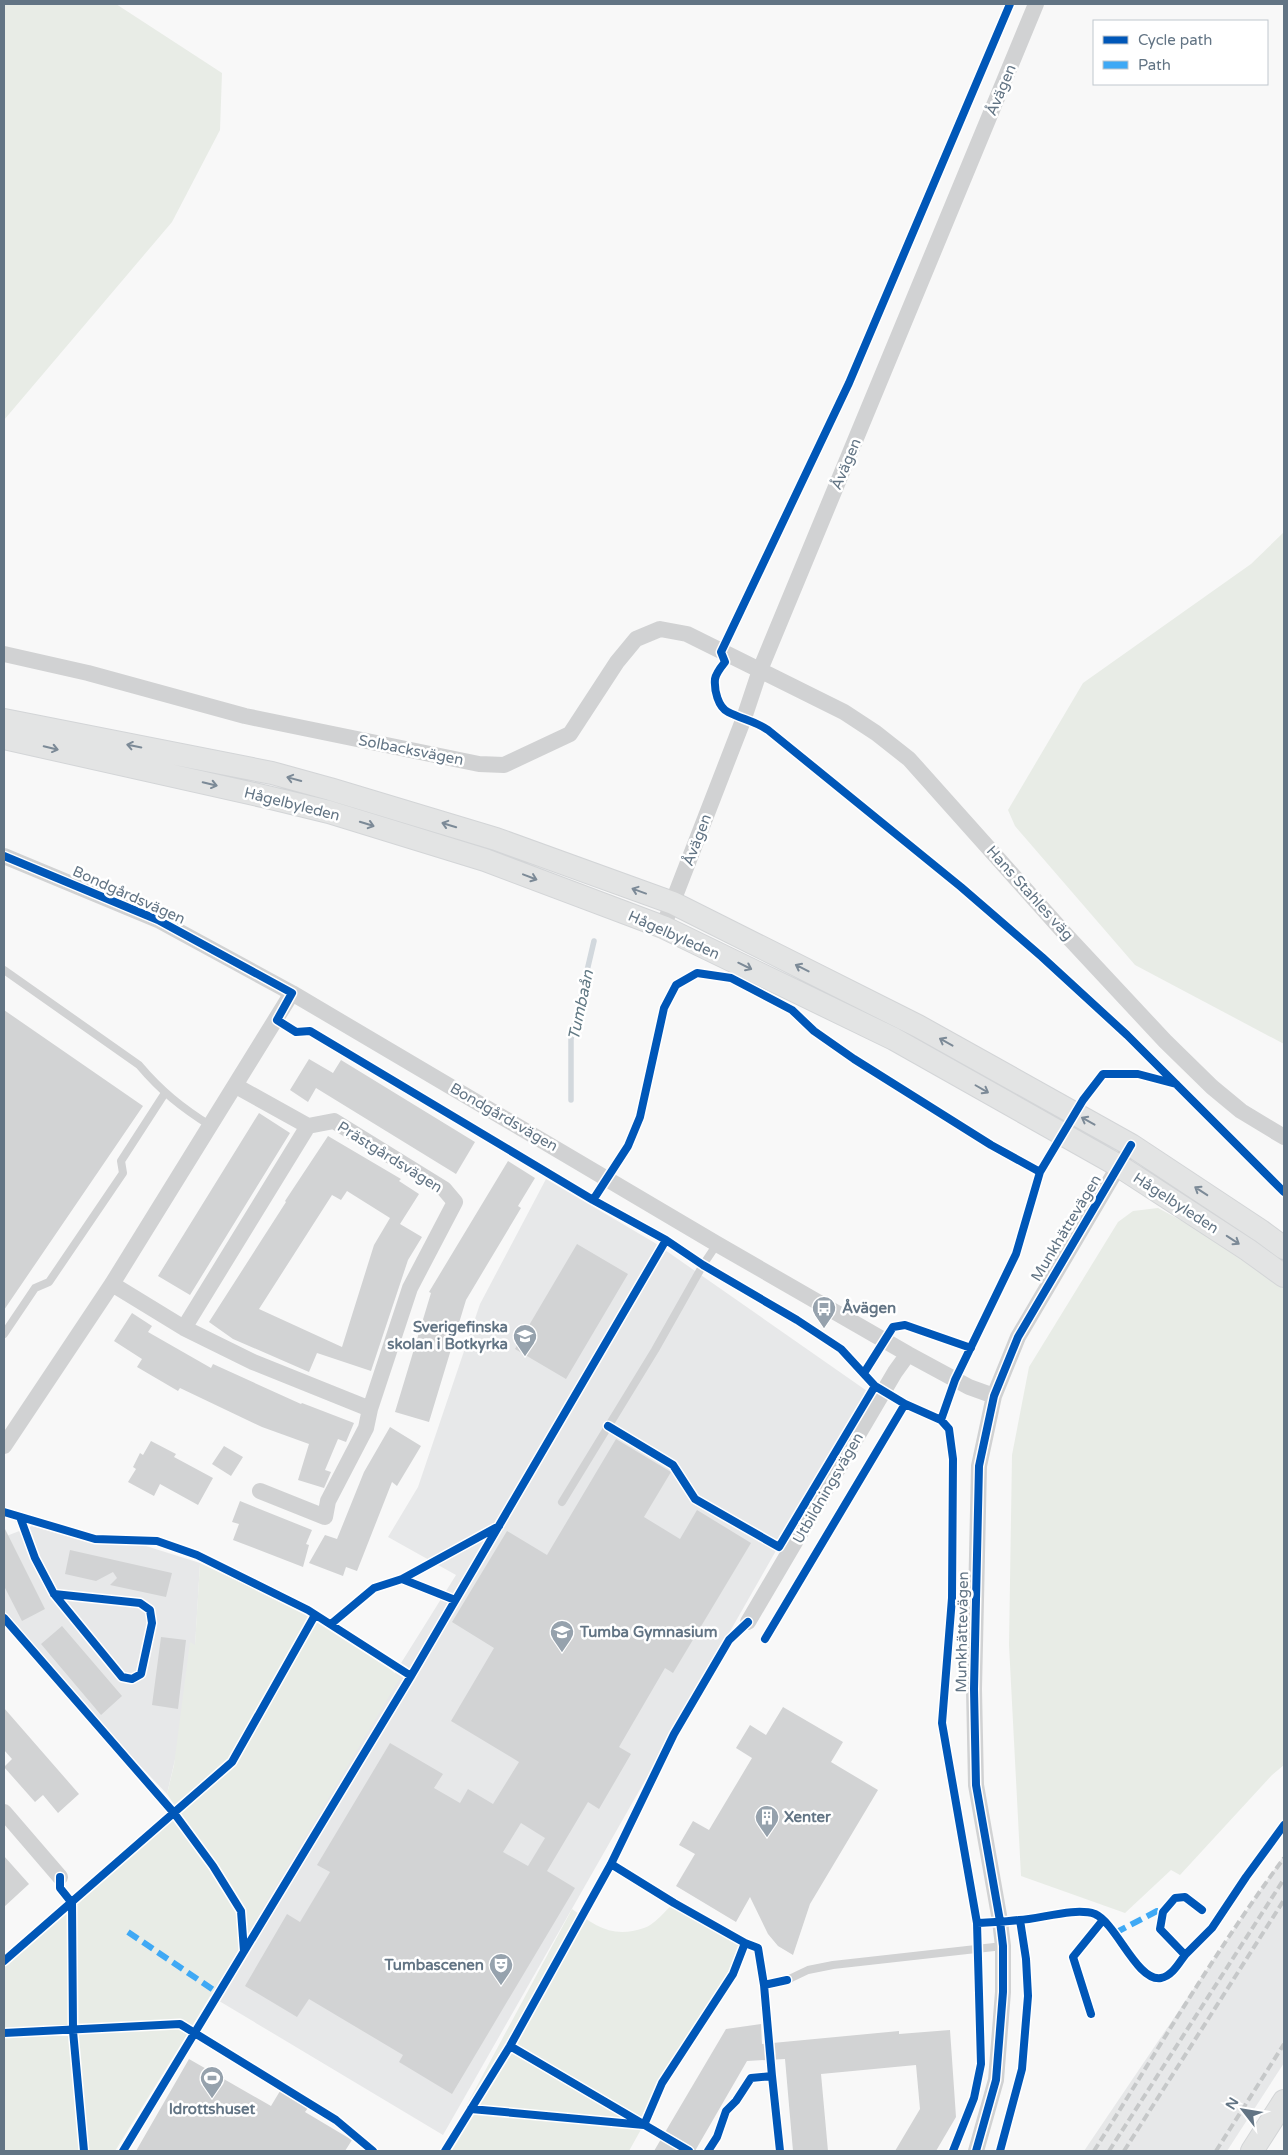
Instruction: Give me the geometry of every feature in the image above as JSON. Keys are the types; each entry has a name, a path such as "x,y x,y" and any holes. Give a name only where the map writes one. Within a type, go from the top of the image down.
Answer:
{"main road":[{"name":"Hågelbyleden","path":"4,720 272,773 496,839 672,903 918,1026 1131,1145 1284,1248"},
{"name":"Hågelbyleden","path":"4,738 328,812 485,860 663,927 894,1038 1119,1166 1248,1250 1284,1276"},
{"path":"1252,2151 1284,2101"}],"street":[{"name":"Åvägen","path":"663,927 744,718 760,670 1036,4"},
{"name":"Solbacksvägen","path":"4,654 88,673 245,716 479,764 504,765 570,734 617,662 636,639 660,630 687,634 760,670"},
{"name":"Hans Stahles väg","path":"760,670 844,712 876,733 909,759 1068,937 1172,1047 1212,1087 1241,1111 1284,1137"},
{"name":"Bondgårdsvägen","path":"4,856 158,920 292,993 717,1244 908,1354 969,1387 994,1396"},
{"path":"4,1446 112,1284 292,993"},
{"path":"184,1328 308,1126 236,1086"},
{"name":"Prästgårdsvägen","path":"260,1491 325,1517 328,1501 366,1428 370,1409 410,1288 455,1202 444,1189 334,1122 308,1126"},
{"name":"Munkhättevägen","path":"976,2151 996,2080 1003,1992 1003,1946 976,1785 974,1689 979,1466 994,1396 1018,1337 1131,1145"},
{"path":"112,1284 184,1328 253,1362 370,1409"},
{"name":"Utbildningsvägen","path":"748,1622 895,1372 908,1354"},
{"path":"4,1812 60,1877"}],"lane":[{"path":"4,970 139,1065 180,1107 210,1126"},
{"path":"4,1334 35,1288 49,1282 123,1173 121,1160 165,1093"},
{"path":"562,1502 717,1244"},
{"path":"787,1980 808,1970 833,1965 1003,1946"}],"shaded area":[{"path":"4,4 116,4 222,73 220,130 172,222 4,420"},
{"path":"1284,532 1284,1044 1135,965 1015,826 1008,810 1083,683 1251,564"},
{"name":"Tumba Gymnasium","path":"546,1179 655,1243 867,1391 443,2135 189,1983 353,1740 456,1575 388,1537 418,1487 480,1304"},
{"path":"1158,1208 1208,1235 1284,1289 1284,1765 1272,1775 1180,1875 1171,1870 1125,1913 1021,1876 1009,1645 1012,1455 1029,1367 1118,1222 1133,1211"},
{"path":"32,1526 89,1542 146,1546 200,1563 193,1682 167,1794 88,1711 12,1624 4,1609 4,1537"},
{"path":"200,1563 331,1627 379,1659 400,1678 188,2033 115,2151 4,2151 4,1964 180,1813 167,1794 174,1765 190,1642 195,1645"},
{"path":"1284,1855 1284,2063 1227,2151 1084,2151"},
{"path":"674,1903 745,1943 629,2151 442,2151 572,1909 605,1929 623,1932 648,1926 656,1921"}],"building":[{"path":"4,1010 143,1106 4,1310"},
{"path":"309,1059 333,1073 341,1060 475,1142 456,1174 316,1088 308,1102 290,1090"},
{"path":"259,1113 290,1133 190,1295 158,1276"},
{"path":"328,1136 401,1179 399,1181 419,1194 400,1224 422,1237 408,1260 371,1371 317,1353 309,1372 233,1339 209,1322","holes":["347,1191 390,1218 374,1245 342,1347 259,1309 332,1195 341,1200"]},
{"path":"508,1161 535,1178 518,1206 521,1208 466,1300 429,1422 395,1412 431,1293 429,1292"},
{"path":"577,1244 628,1274 566,1379 515,1349"},
{"path":"132,1313 152,1326 148,1332 211,1368 213,1364 301,1404 354,1423 346,1442 338,1439 325,1470 331,1472 324,1488 298,1480 309,1444 262,1427 180,1388 178,1391 137,1367 142,1359 114,1341"},
{"path":"390,1427 421,1446 397,1486 392,1482 357,1571 346,1567 343,1576 309,1563 325,1535 337,1539 364,1472"},
{"path":"616,1439 671,1472 644,1517 680,1539 697,1510 751,1543 673,1673 665,1668 619,1747 631,1754 599,1809 588,1802 547,1871 575,1888 452,2094 399,2062 403,2055 309,1999 297,2017 245,1986 287,1914 300,1922 330,1872 317,1865 390,1743 443,1774 434,1788 460,1803 468,1789 493,1804 519,1762 451,1721 494,1648 452,1622 507,1531 547,1555","holes":["521,1823 545,1838 528,1866 503,1852"]},
{"path":"151,1441 176,1454 174,1457 213,1478 198,1505 160,1484 154,1496 128,1482 136,1469 133,1467 140,1453 143,1455"},
{"path":"224,1446 243,1457 231,1476 212,1464"},
{"path":"240,1501 312,1530 306,1544 309,1545 303,1567 233,1540 239,1524 232,1522"},
{"path":"4,1527 45,1609 22,1621 4,1586"},
{"path":"70,1550 172,1573 166,1597 110,1585 117,1578 113,1572 96,1581 65,1574"},
{"path":"62,1626 122,1696 101,1715 41,1644"},
{"path":"161,1637 186,1640 178,1709 152,1705"},
{"name":"Xenter","path":"783,1707 843,1742 831,1762 878,1790 810,1904 793,1955 778,1946 768,1934 750,1897 736,1922 676,1886 695,1854 679,1845 693,1821 709,1830 752,1758 736,1748 750,1725 766,1735"},
{"path":"4,1708 79,1794 58,1813 43,1795 35,1802 4,1767 12,1759 4,1750"},
{"path":"4,1856 29,1884 4,1907"},
{"path":"761,2024 762,2044 899,2031 899,2034 950,2030 956,2117 936,2151 895,2151 920,2109 916,2065 821,2074 828,2151 793,2151 785,2059 747,2061 695,2151 654,2151 726,2029"},
{"name":"Idrottshuset","path":"189,2059 271,2106 280,2091 308,2108 305,2112 352,2140 345,2151 136,2151"}],"waterway":[{"name":"Tumbaån","path":"571,1100 571,1039 594,941"}],"railway":[{"path":"1094,2151 1186,2003 1234,1929 1284,1858"},
{"path":"1109,2151 1284,1879"},
{"path":"1124,2151 1284,1900"},
{"path":"1216,2151 1284,2044"}],"marked path":[{"path":"1115,1933 1157,1911 1163,1912"},
{"path":"128,1932 218,1993"}],"cycle path":[{"path":"1010,4 849,383 721,652 725,662 716,677 716,693 719,702 725,710 768,730 961,887 1042,957 1127,1035 1284,1192"},
{"path":"4,856 158,920 292,993 277,1020 296,1032 310,1031 593,1200 666,1240 703,1265 797,1320 841,1349 875,1386 905,1404 941,1420 955,1380 1016,1254 1040,1172 1083,1100 1103,1074 1138,1074 1176,1084"},
{"path":"593,1200 628,1146 640,1117 664,1008 676,985 697,973 731,978 792,1010 814,1031 854,1059 991,1145 1040,1172"},
{"path":"976,2151 996,2080 1003,1992 1003,1946 1000,1921 976,1785 974,1689 979,1466 994,1396 1018,1337 1131,1145"},
{"path":"123,2151 411,1676 666,1240"},
{"path":"864,1373 893,1327 905,1325 971,1348"},
{"path":"608,1426 673,1465 695,1499 779,1547 875,1386"},
{"path":"765,1639 905,1404"},
{"path":"941,1420 949,1429 953,1459 952,1598 942,1723 977,1923 981,2064 974,2098 953,2151"},
{"path":"4,1512 95,1539 157,1541 197,1555 308,1610 411,1676"},
{"path":"20,1517 35,1558 54,1594 122,1677 132,1679 141,1674 152,1623 150,1610 140,1603 54,1594"},
{"path":"402,1579 499,1526"},
{"path":"331,1624 374,1588 402,1579 455,1600"},
{"path":"4,1961 232,1762 315,1615"},
{"path":"4,1618 174,1813 213,1866 241,1911 244,1951"},
{"path":"445,2151 510,2046 611,1864 674,1734 729,1640 748,1622"},
{"path":"1185,1955 1212,1928 1284,1825"},
{"path":"611,1864 674,1903 745,1943 758,1948 764,1985"},
{"path":"60,1877 60,1888 72,1903 73,2031 84,2151"},
{"path":"977,1923 1078,1912 1095,1914 1111,1929 1135,1962 1144,1971 1152,1977 1161,1978 1172,1972 1185,1955 1160,1929 1163,1912 1175,1898 1185,1897 1202,1910"},
{"path":"1000,2151 1022,2069 1028,1996 1026,1959 1020,1920"},
{"path":"1091,2014 1073,1957 1103,1920"},
{"path":"471,2109 644,2125 662,2083 733,1974 745,1943"},
{"path":"708,2151 717,2137 726,2111 736,2101 751,2078 772,2076 764,1985 787,1980"},
{"path":"4,2033 180,2024 336,2120 373,2151"},
{"path":"510,2046 689,2151"},
{"path":"772,2076 780,2151"}],"place":[{"name":"Åvägen","path":"824,1329"},
{"name":"Sverigefinska skolan i Botkyrka","path":"525,1357"},
{"name":"Tumba Gymnasium","path":"562,1653"},
{"name":"Xenter","path":"767,1838"},
{"name":"Tumbascenen","path":"501,1986"},
{"name":"Idrottshuset","path":"212,2099"}]}
